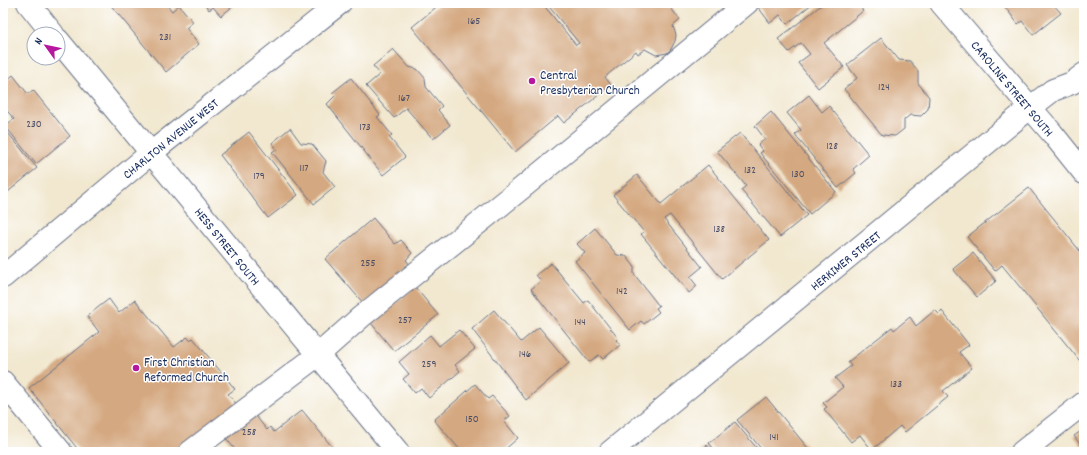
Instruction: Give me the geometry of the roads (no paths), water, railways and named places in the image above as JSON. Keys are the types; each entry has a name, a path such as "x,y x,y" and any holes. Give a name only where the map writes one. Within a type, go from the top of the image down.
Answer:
{"street":[{"path":"28,3 47,26"},
{"name":"CHARLTON AVENUE WEST","path":"3,277 151,153 340,3"},
{"path":"190,452 318,355 361,317 522,188 747,3"},
{"name":"CAROLINE STREET SOUTH","path":"942,3 1031,107 1084,173"},
{"name":"HESS STREET SOUTH","path":"66,50 398,452"},
{"name":"HERKIMER STREET","path":"610,452 1031,107 1053,90 1072,84 1084,74"},
{"path":"3,382 61,452"},
{"path":"1022,452 1084,403"}],"place":[{"name":"Central Presbyterian Church","path":"532,81"},
{"name":"First Christian Reformed Church","path":"136,368"}]}
